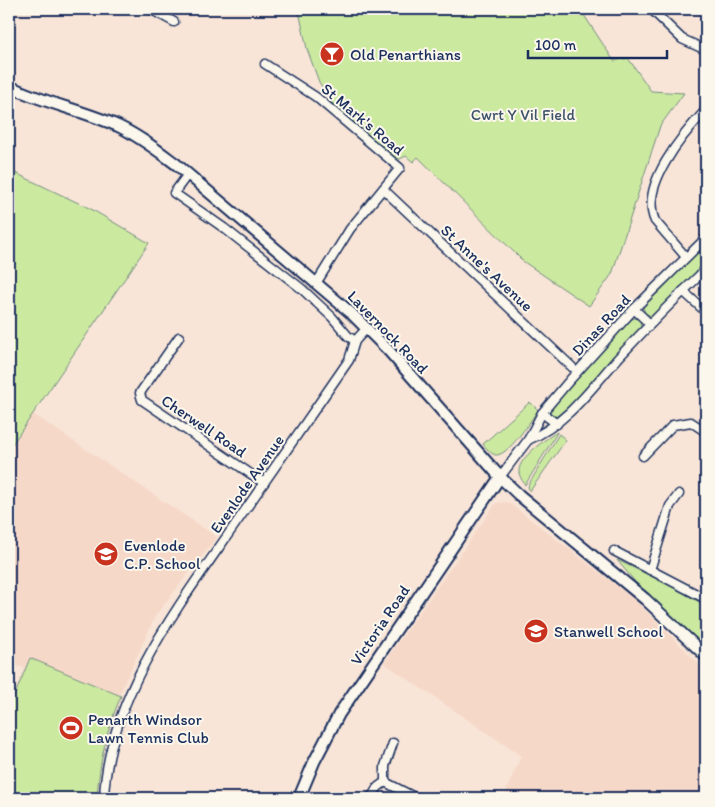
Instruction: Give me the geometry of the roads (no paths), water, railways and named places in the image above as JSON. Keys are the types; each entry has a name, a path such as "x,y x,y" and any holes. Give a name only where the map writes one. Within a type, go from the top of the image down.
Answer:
{"main road":[{"name":"Lavernock Road","path":"9,86 33,97 118,126 150,144 188,174 317,282 367,328 500,477 519,495 645,599 706,656"},
{"name":"Victoria Road","path":"299,798 314,762 339,714 500,477"}],"street":[{"path":"150,9 174,22"},
{"path":"651,9 682,39 706,50"},
{"name":"St Mark's Road","path":"265,64 316,97 400,168 350,229 317,282"},
{"path":"686,257 655,221 652,214 651,200 661,172 673,149 706,110"},
{"path":"188,174 174,193 224,228 302,289 332,316 348,336 355,340"},
{"name":"St Anne's Avenue","path":"383,189 572,367"},
{"name":"Dinas Road","path":"500,477 528,440 542,413 569,381 634,309 706,238"},
{"name":"Dinas Road","path":"528,440 539,436 564,418 650,324 706,269"},
{"path":"683,291 706,312"},
{"path":"634,309 650,324"},
{"name":"Evenlode Avenue","path":"104,798 107,767 114,736 119,718 134,682 171,620 349,360 355,340 367,328"},
{"name":"Cherwell Road","path":"179,337 140,393 142,400 264,483"},
{"path":"542,413 556,424"},
{"path":"643,456 673,425 692,422 706,432"},
{"path":"650,570 670,506 678,494"},
{"path":"614,551 706,598"},
{"path":"385,782 385,766 393,744"},
{"path":"371,798 378,787 385,782"},
{"path":"385,782 416,798"}],"place":[{"name":"Old Penarthians","path":"332,54"},
{"name":"Evenlode C.P. School","path":"106,554"},
{"name":"Stanwell School","path":"536,631"},
{"name":"Penarth Windsor Lawn Tennis Club","path":"71,728"}],"park label":[{"name":"Cwrt Y Vil Field","path":"523,114"}]}
